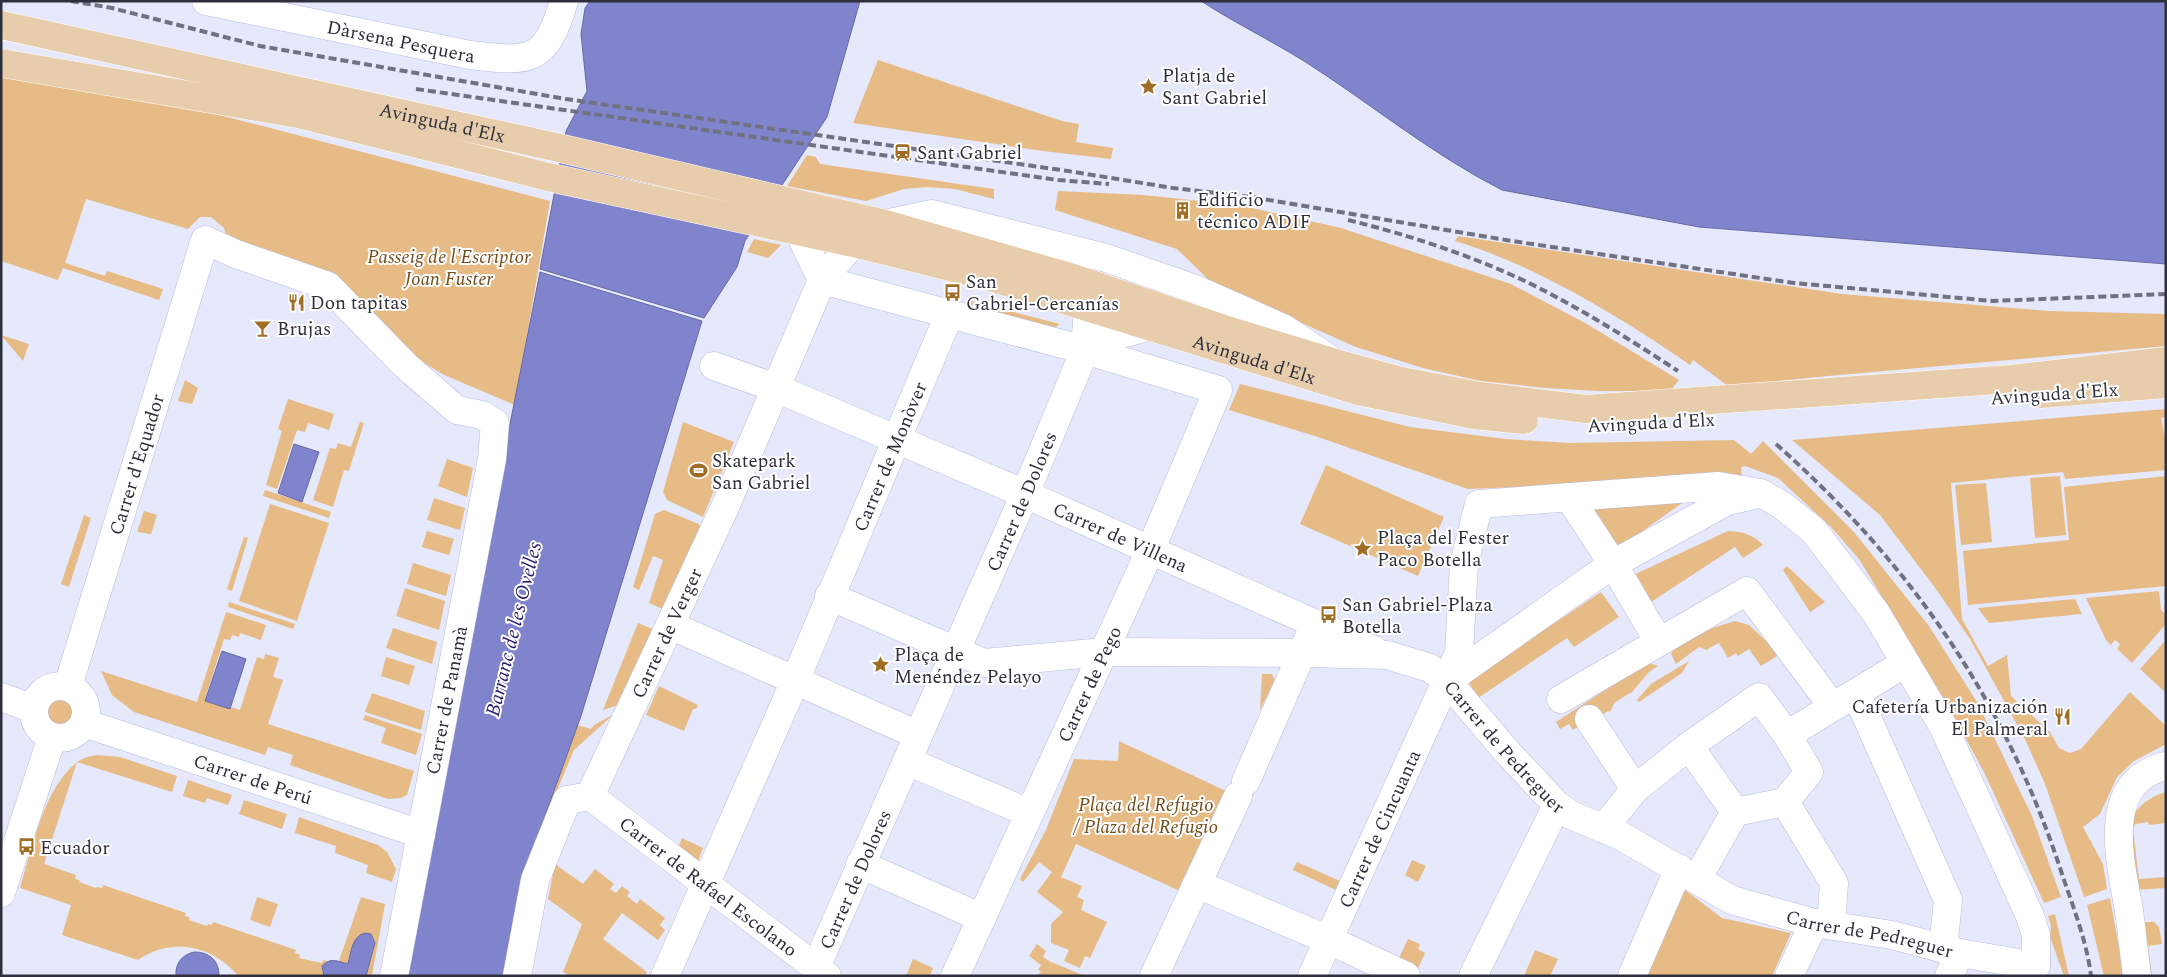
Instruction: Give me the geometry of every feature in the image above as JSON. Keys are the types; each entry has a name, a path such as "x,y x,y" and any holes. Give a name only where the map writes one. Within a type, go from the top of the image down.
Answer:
{"main road":[{"name":"Avinguda d'Elx","path":"1,25 555,148 884,224 1070,277 1230,331 1335,363 1401,381 1471,394 1586,409 2011,379 2166,361"},
{"name":"Avinguda d'Elx","path":"1,63 298,114 548,177 853,243 990,277 1358,391 1474,415 1584,426 1682,421 2166,384"}],"street":[{"name":"Dàrsena Pesquera","path":"206,1 470,55 512,60 534,53 547,43 556,29 564,1"},
{"name":"Avinguda d'Elx","path":"822,280 853,243 884,224 932,214 1106,258 1195,289 1283,328 1335,363"},
{"path":"799,232 822,280 949,315 1085,350 1111,337 1147,327"},
{"name":"Carrer d'Equador","path":"68,686 205,240 236,254 328,286 406,366 457,410 482,415 495,423"},
{"path":"1070,277 1085,298 1088,308 1085,350"},
{"name":"Carrer de Verger","path":"590,796 725,507 822,280"},
{"name":"Carrer de Monòver","path":"829,596 949,315"},
{"name":"Carrer de Pego","path":"955,976 1150,551 1218,390 1085,350"},
{"name":"Carrer de Dolores","path":"954,652 1025,494 1085,350"},
{"name":"Carrer de Villena","path":"714,366 776,388 896,441 1025,494 1387,655"},
{"name":"Carrer de Panamà","path":"394,976 492,459 495,423"},
{"path":"1659,642 1613,564 1569,497 1718,486 1761,493 1783,506 1814,532 1876,613 1943,726 2030,916 2036,935 2040,971"},
{"path":"1447,680 1613,564 1727,501 1761,493"},
{"name":"Carrer de Cincuanta","path":"1312,976 1459,653 1464,564 1479,504 1569,497"},
{"path":"1561,699 1746,591 1844,700 1948,900 1951,959"},
{"path":"665,976 795,681 829,596 954,652 918,735 795,681 670,625"},
{"path":"1154,976 1242,788 1303,653 1314,624"},
{"name":"Carrer de Pedreguer","path":"954,652 984,663 1104,652 1387,655 1430,668 1447,680 1508,753 1557,805 1571,815 1621,836 1732,900 1822,924 1892,935 1951,959 2040,971"},
{"path":"1787,735 1905,663"},
{"path":"57,685 68,686 75,689 82,697 87,710 84,724 78,732 66,738 52,737 42,731 36,721 34,709 38,698 46,689 57,685"},
{"path":"1603,828 1634,789 1689,746 1759,697 1787,735 1809,772 1785,802 1735,812 1688,874 1632,976"},
{"path":"1,698 34,709"},
{"path":"1589,719 1634,789"},
{"name":"Carrer de Perú","path":"84,724 421,834"},
{"name":"Carrer de Dolores","path":"821,972 860,864 918,735"},
{"path":"1,893 52,737"},
{"path":"1689,746 1735,812"},
{"path":"907,761 1029,813"},
{"path":"2137,976 2121,871 2118,839 2120,810 2135,784 2151,771 2166,766"},
{"path":"517,976 535,880 567,800 590,796"},
{"name":"Carrer de Rafael Escolano","path":"590,796 821,972"},
{"path":"1785,802 1834,883 1822,924 1789,976"},
{"path":"1473,976 1557,805"},
{"path":"860,864 982,918"},
{"path":"1197,884 1329,940 1406,976"}],"green space":[{"path":"878,60 1062,121 1079,124 1076,142 1113,148 1111,159 853,123"},
{"name":"Passeig de l'Escriptor Joan Fuster","path":"1,70 124,90 550,201 515,405 442,374 228,240 224,228 211,217 200,217 188,229 86,199 65,263 105,276 107,271 163,289 159,300 63,268 58,280 1,261"},
{"path":"807,155 816,157 820,164 994,189 994,199 955,189 927,187 904,189 866,201 787,186"},
{"path":"1058,191 1143,195 1239,205 1341,228 1511,284 1587,324 1679,380 1670,391 1598,391 1481,381 1423,368 1356,347 1213,284 1177,249 1055,210"},
{"path":"1458,236 1842,294 2049,311 2166,314 2166,346 1728,386 1693,360 1690,365 1577,294 1516,264 1455,241"},
{"path":"754,239 781,245 768,258 747,252"},
{"path":"971,301 1060,324 1053,329 957,308"},
{"path":"1,335 29,344 23,361"},
{"path":"185,380 198,388 192,404 178,401"},
{"path":"1240,384 1410,427 1506,439 1570,443 1734,440 1751,454 1763,441 1854,532 1929,626 1977,702 2032,816 2061,897 2044,903 1984,772 1947,704 1859,559 1831,527 1778,478 1745,466 1741,467 1742,478 1468,489 1315,436 1229,410"},
{"path":"288,399 334,414 329,430 308,423 305,432 297,430 277,489 266,485 282,431 278,429"},
{"path":"2166,409 2166,417 2161,418 2166,442 2166,470 2065,479 2063,472 1951,483 1962,619 1988,666 2007,655 2011,696 2050,732 2059,748 2070,753 2081,749 2130,692 2166,726 2166,744 2134,761 2117,777 2100,814 2083,827 2103,864 2107,889 2084,897 2045,784 2025,739 1970,639 1936,589 1880,515 1792,440"},
{"path":"360,422 364,423 349,471 344,470 333,507 313,500 330,448 336,449 338,443 351,447"},
{"name":"Skatepark San Gabriel","path":"683,422 734,442 703,517 667,500 663,492"},
{"path":"447,459 473,468 467,497 438,486"},
{"path":"1326,465 1444,517 1418,576 1300,524"},
{"path":"2060,476 2066,535 2035,538 2030,478"},
{"path":"2166,476 2166,586 1968,605 1963,551 2069,540 2064,487"},
{"path":"1986,483 1992,542 1961,545 1955,485"},
{"path":"265,490 331,512 329,518 263,496"},
{"path":"1695,494 1613,552 1578,499"},
{"path":"434,498 465,508 460,530 427,520"},
{"path":"270,504 329,523 297,621 239,601"},
{"path":"664,510 699,524 701,530 665,610 649,603 663,560 653,556 639,590 633,587 655,514"},
{"path":"144,511 157,515 151,534 137,532"},
{"path":"84,515 91,518 69,587 61,584"},
{"path":"427,531 454,539 449,555 422,547"},
{"path":"1728,531 1747,534 1763,545 1743,558 1735,547 1645,606 1629,577"},
{"path":"244,537 248,538 232,591 227,589"},
{"path":"413,563 451,575 446,596 407,584"},
{"path":"1787,566 1825,602 1810,612 1783,570"},
{"path":"405,588 445,601 439,630 396,616"},
{"path":"2159,591 2161,610 2166,615 2166,624 2132,663 2117,649 2120,644 2115,640 2111,645 2106,640 2086,598"},
{"path":"1601,592 1619,617 1574,647 1567,638 1478,698 1468,681"},
{"path":"2075,599 2082,614 1989,623 1978,608"},
{"path":"229,602 295,624 293,629 228,607"},
{"path":"226,612 266,625 261,640 240,633 239,637 232,635 230,640 224,639 205,699 240,710 257,657 264,659 265,654 279,658 273,677 283,680 268,724 414,771 407,795 401,798 388,799 290,765 293,755 268,747 265,755 134,712 112,695 101,671 197,702"},
{"path":"1735,621 1749,625 1780,654 1761,666 1749,649 1738,656 1736,653 1728,658 1719,643 1706,650 1699,647 1676,664 1671,654 1681,642 1709,629"},
{"path":"638,623 653,629 621,704 603,710"},
{"path":"393,628 437,642 432,664 386,648"},
{"path":"2166,640 2166,693 2140,669"},
{"path":"386,657 415,666 409,685 381,676"},
{"path":"1689,661 1682,673 1639,702 1637,700 1651,684"},
{"path":"1649,663 1658,666 1649,672 1632,692 1615,702 1610,712 1608,711 1573,730 1569,724 1560,729 1556,722"},
{"path":"1262,674 1272,674 1275,680 1260,710"},
{"path":"659,686 698,705 696,709 693,709 684,731 646,715"},
{"path":"60,692 74,698 80,712 74,726 60,732 46,726 40,712 46,698"},
{"path":"372,693 425,711 421,730 365,712"},
{"path":"614,714 574,750 537,838 577,725 591,729 594,725"},
{"path":"365,715 422,734 416,755 381,743 386,728 363,720"},
{"name":"Plaça del Refugio / Plaza del Refugio","path":"1119,741 1226,791 1178,890 1076,844 1061,877 1082,886 1077,897 1084,900 1081,910 1107,922 1090,958 1085,956 1080,968 1064,961 1069,950 1051,943 1051,924 1063,912 1037,892 1052,872 1039,862 1023,882 1020,879 1046,830 1074,759 1118,761"},
{"path":"97,755 120,757 177,776 172,792 77,762"},
{"path":"77,762 44,864 76,875 75,879 80,880 79,882 96,888 102,888 103,885 186,913 185,916 190,918 189,920 207,926 208,924 212,925 213,922 296,950 295,953 300,955 299,958 322,963 323,960 338,964 361,897 385,904 372,976 238,976 228,965 204,951 178,947 164,948 138,960 62,935 71,905 20,888 34,838 47,804 55,788"},
{"path":"188,780 232,795 228,805 207,798 205,803 183,796"},
{"path":"2166,792 2166,823 2149,825 2148,822 2135,824 2133,829 2139,879 2166,877 2166,888 2133,890 2129,828 2133,815 2148,800"},
{"path":"244,800 287,814 282,829 239,814"},
{"path":"299,817 378,845 387,852 396,869 392,882 366,873 368,865 335,853 336,846 295,833"},
{"path":"682,838 703,848 698,861 679,846"},
{"path":"1412,860 1426,866 1418,882 1405,875"},
{"path":"1297,862 1340,881 1336,890 1293,870"},
{"path":"555,864 583,884 595,869 614,884 610,889 616,893 622,886 630,892 627,896 637,904 640,899 665,918 660,925 665,930 658,940 622,913 603,939 647,972 645,976 571,976 563,972 582,924 548,899"},
{"path":"1685,890 1722,918 1791,933 1772,976 1647,976"},
{"path":"257,897 278,904 270,927 250,920"},
{"path":"2110,898 2124,976 2104,976 2087,905"},
{"path":"2055,914 2069,976 2064,976 2050,937 2051,926 2048,916"},
{"path":"2145,922 2154,922 2159,927 2162,944 2148,946 2152,976 2143,976 2137,930"},
{"path":"1408,939 1420,944 1418,949 1425,953 1417,971 1397,962"},
{"path":"1037,944 1046,951 1043,957 1085,976 1040,976 1041,971 1038,970 1041,965 1029,956"},
{"path":"1535,950 1558,959 1550,976 1524,976"},
{"path":"913,959 933,968 930,976 906,976"}],"water":[{"path":"590,1 860,1 827,117 745,241 737,267 704,318 540,269 566,131 587,91 581,34 585,8"},
{"path":"1201,1 2166,1 2166,264 1699,227 1502,190 1450,161 1304,61"},
{"name":"Barranc de les Ovelles","path":"540,272 702,321 581,716 530,860 506,976 401,976"},
{"path":"294,444 319,452 302,502 278,493"},
{"path":"222,651 246,659 230,709 205,701"},
{"path":"365,933 371,934 375,943 366,976 324,976 322,966 328,961 334,960 348,964 351,950 357,937"},
{"path":"194,952 209,955 215,961 219,970 219,976 176,976 180,960"}],"railway":[{"path":"71,1 112,8 260,46 566,99 1068,171 1173,188 1251,197 1512,241 1794,283 1993,301 2166,294"},
{"path":"416,89 1058,180 1109,184"},
{"path":"1348,220 1439,246 1527,282 1604,324 1678,371"},
{"path":"1776,444 1825,490 1870,538 1912,588 1949,641 1983,695 2014,753 2040,813 2080,926 2091,976"}],"place":[{"name":"Platja de Sant Gabriel","path":"1148,86"},
{"name":"Sant Gabriel","path":"903,152"},
{"name":"Edificio técnico ADIF","path":"1183,210"},
{"name":"San Gabriel-Cercanías","path":"952,292"},
{"name":"Don tapitas","path":"296,302"},
{"name":"Brujas","path":"263,328"},
{"name":"Skatepark San Gabriel","path":"698,471"},
{"name":"Plaça del Fester Paco Botella","path":"1363,548"},
{"name":"San Gabriel-Plaza Botella","path":"1328,615"},
{"name":"Plaça de Menéndez Pelayo","path":"880,665"},
{"name":"Cafetería Urbanización El Palmeral","path":"2062,717"},
{"name":"Ecuador","path":"26,847"}]}
